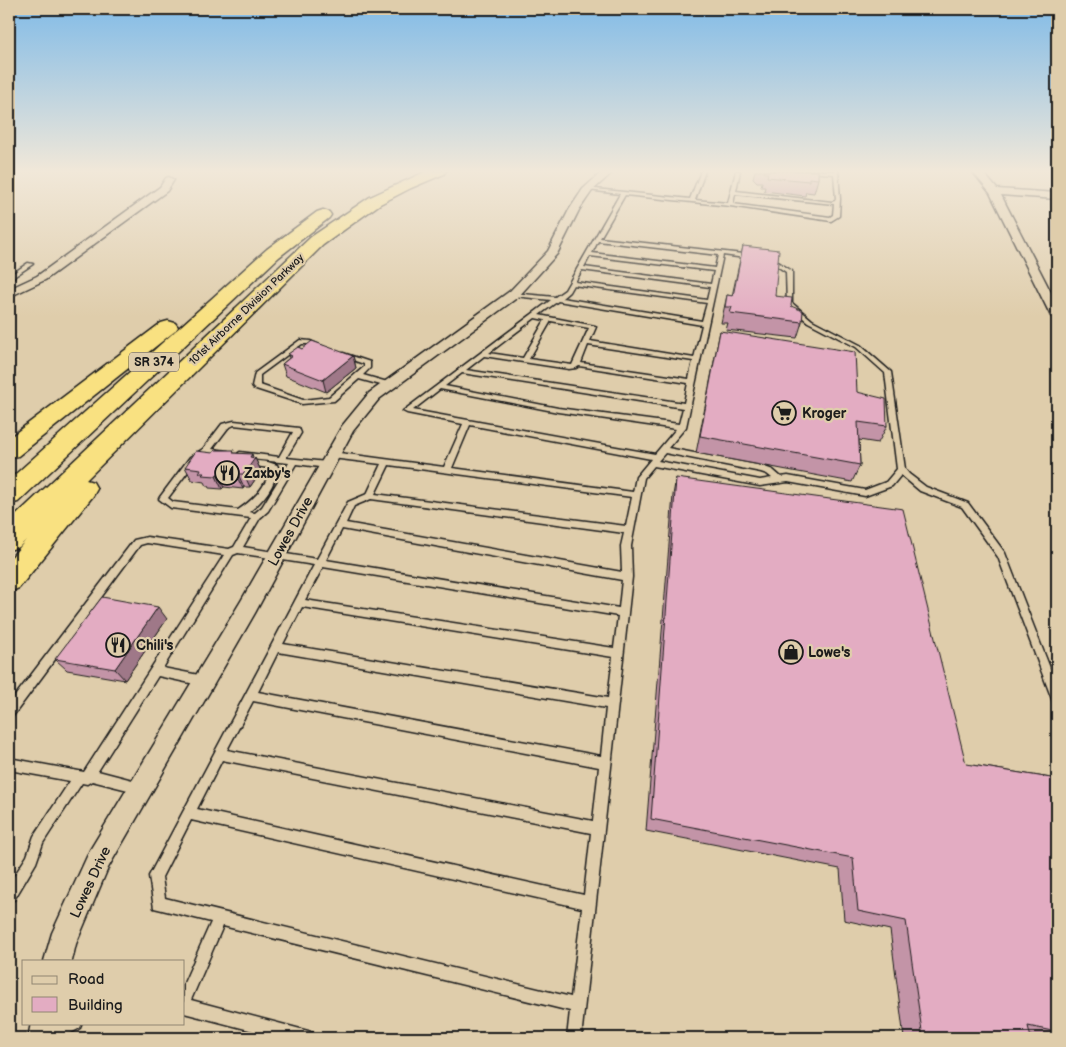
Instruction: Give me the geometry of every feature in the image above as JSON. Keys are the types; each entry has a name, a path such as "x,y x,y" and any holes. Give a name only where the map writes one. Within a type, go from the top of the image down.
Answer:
{"highway":[{"name":"101st Airborne Division Parkway","path":"9,495 236,286 300,231 316,220"},
{"name":"101st Airborne Division Parkway","path":"9,539 267,288 317,241 345,220"},
{"path":"9,450 248,265 300,231"},
{"path":"9,580 60,516 101,469 267,288"}],"street":[{"path":"9,293 40,278 121,220"},
{"name":"Lowes Drive","path":"58,960 62,943 99,859 277,555 347,429 374,396 514,294 553,252 569,220"},
{"path":"1008,220 1057,316"},
{"path":"43,1038 46,1024"}],"lane":[{"path":"608,220 566,291 407,411 657,457 760,483 788,479 865,493 889,484 901,469"},
{"path":"598,239 773,261 789,271 789,304 810,321 858,346 888,372 901,469 906,476 923,489 964,505 1002,556 1057,699"},
{"path":"574,1038 628,576 626,546 640,477 682,427 721,253"},
{"path":"589,254 717,270"},
{"path":"9,278 30,264"},
{"path":"581,268 714,286"},
{"path":"572,283 710,302"},
{"path":"9,284 20,288"},
{"path":"514,294 557,299 706,324"},
{"path":"483,354 569,367 574,367 578,364 593,327 533,316"},
{"path":"525,360 549,319"},
{"path":"325,348 308,342 300,342 257,374 256,386 302,402 331,400 367,368 368,364 334,351"},
{"path":"587,342 697,360"},
{"path":"578,364 693,382"},
{"path":"460,371 687,406"},
{"path":"358,376 388,385"},
{"path":"439,387 558,410 682,427"},
{"path":"447,470 468,422"},
{"path":"257,516 171,505 163,499 193,458 206,451 226,426 234,423 296,430 298,433 281,460"},
{"path":"206,451 294,461 386,462 636,495"},
{"path":"193,458 209,457 274,467 266,489 254,503 239,514"},
{"path":"657,457 762,468 779,480"},
{"path":"9,894 32,859 38,840 155,671 257,516 266,509 294,461"},
{"path":"370,496 386,462"},
{"path":"577,1006 159,902 155,876 351,504 370,496 629,530"},
{"path":"340,525 628,576"},
{"path":"9,712 137,542 147,540 277,555 623,613"},
{"path":"299,603 618,653"},
{"path":"275,647 612,704"},
{"path":"155,671 204,681"},
{"path":"250,695 606,762"},
{"path":"220,754 598,828"},
{"path":"9,764 140,787"},
{"path":"188,813 589,903"},
{"path":"185,997 220,918"},
{"path":"185,1006 308,1038"},
{"path":"48,1038 72,1024"}],"building":[{"path":"743,246 779,250 775,296 792,298 791,306 803,311 802,322 730,313 732,307 725,307 727,295 733,296"},
{"name":"Kroger","path":"720,331 855,352 857,392 886,399 887,426 858,422 860,465 700,436"},
{"path":"312,341 353,356 323,380 282,364 292,356 288,354 298,347 302,349"},
{"path":"215,450 234,450 233,453 252,454 250,457 255,458 244,474 238,474 237,477 217,474 216,476 202,475 204,473 199,473 201,469 185,467 196,451 213,453"},
{"name":"Lowe's","path":"676,478 903,509 966,764 1057,779 1057,898 1052,897 1057,913 1057,1032 1028,1026 1031,1038 923,1038 906,921 858,911 853,858 651,819"},
{"name":"Chili's","path":"102,597 158,607 115,669 55,659"}],"place":[{"name":"Kroger","path":"784,413"},
{"name":"Zaxby's","path":"227,473"},
{"name":"Chili's","path":"118,645"},
{"name":"Lowe's","path":"791,652"}]}
